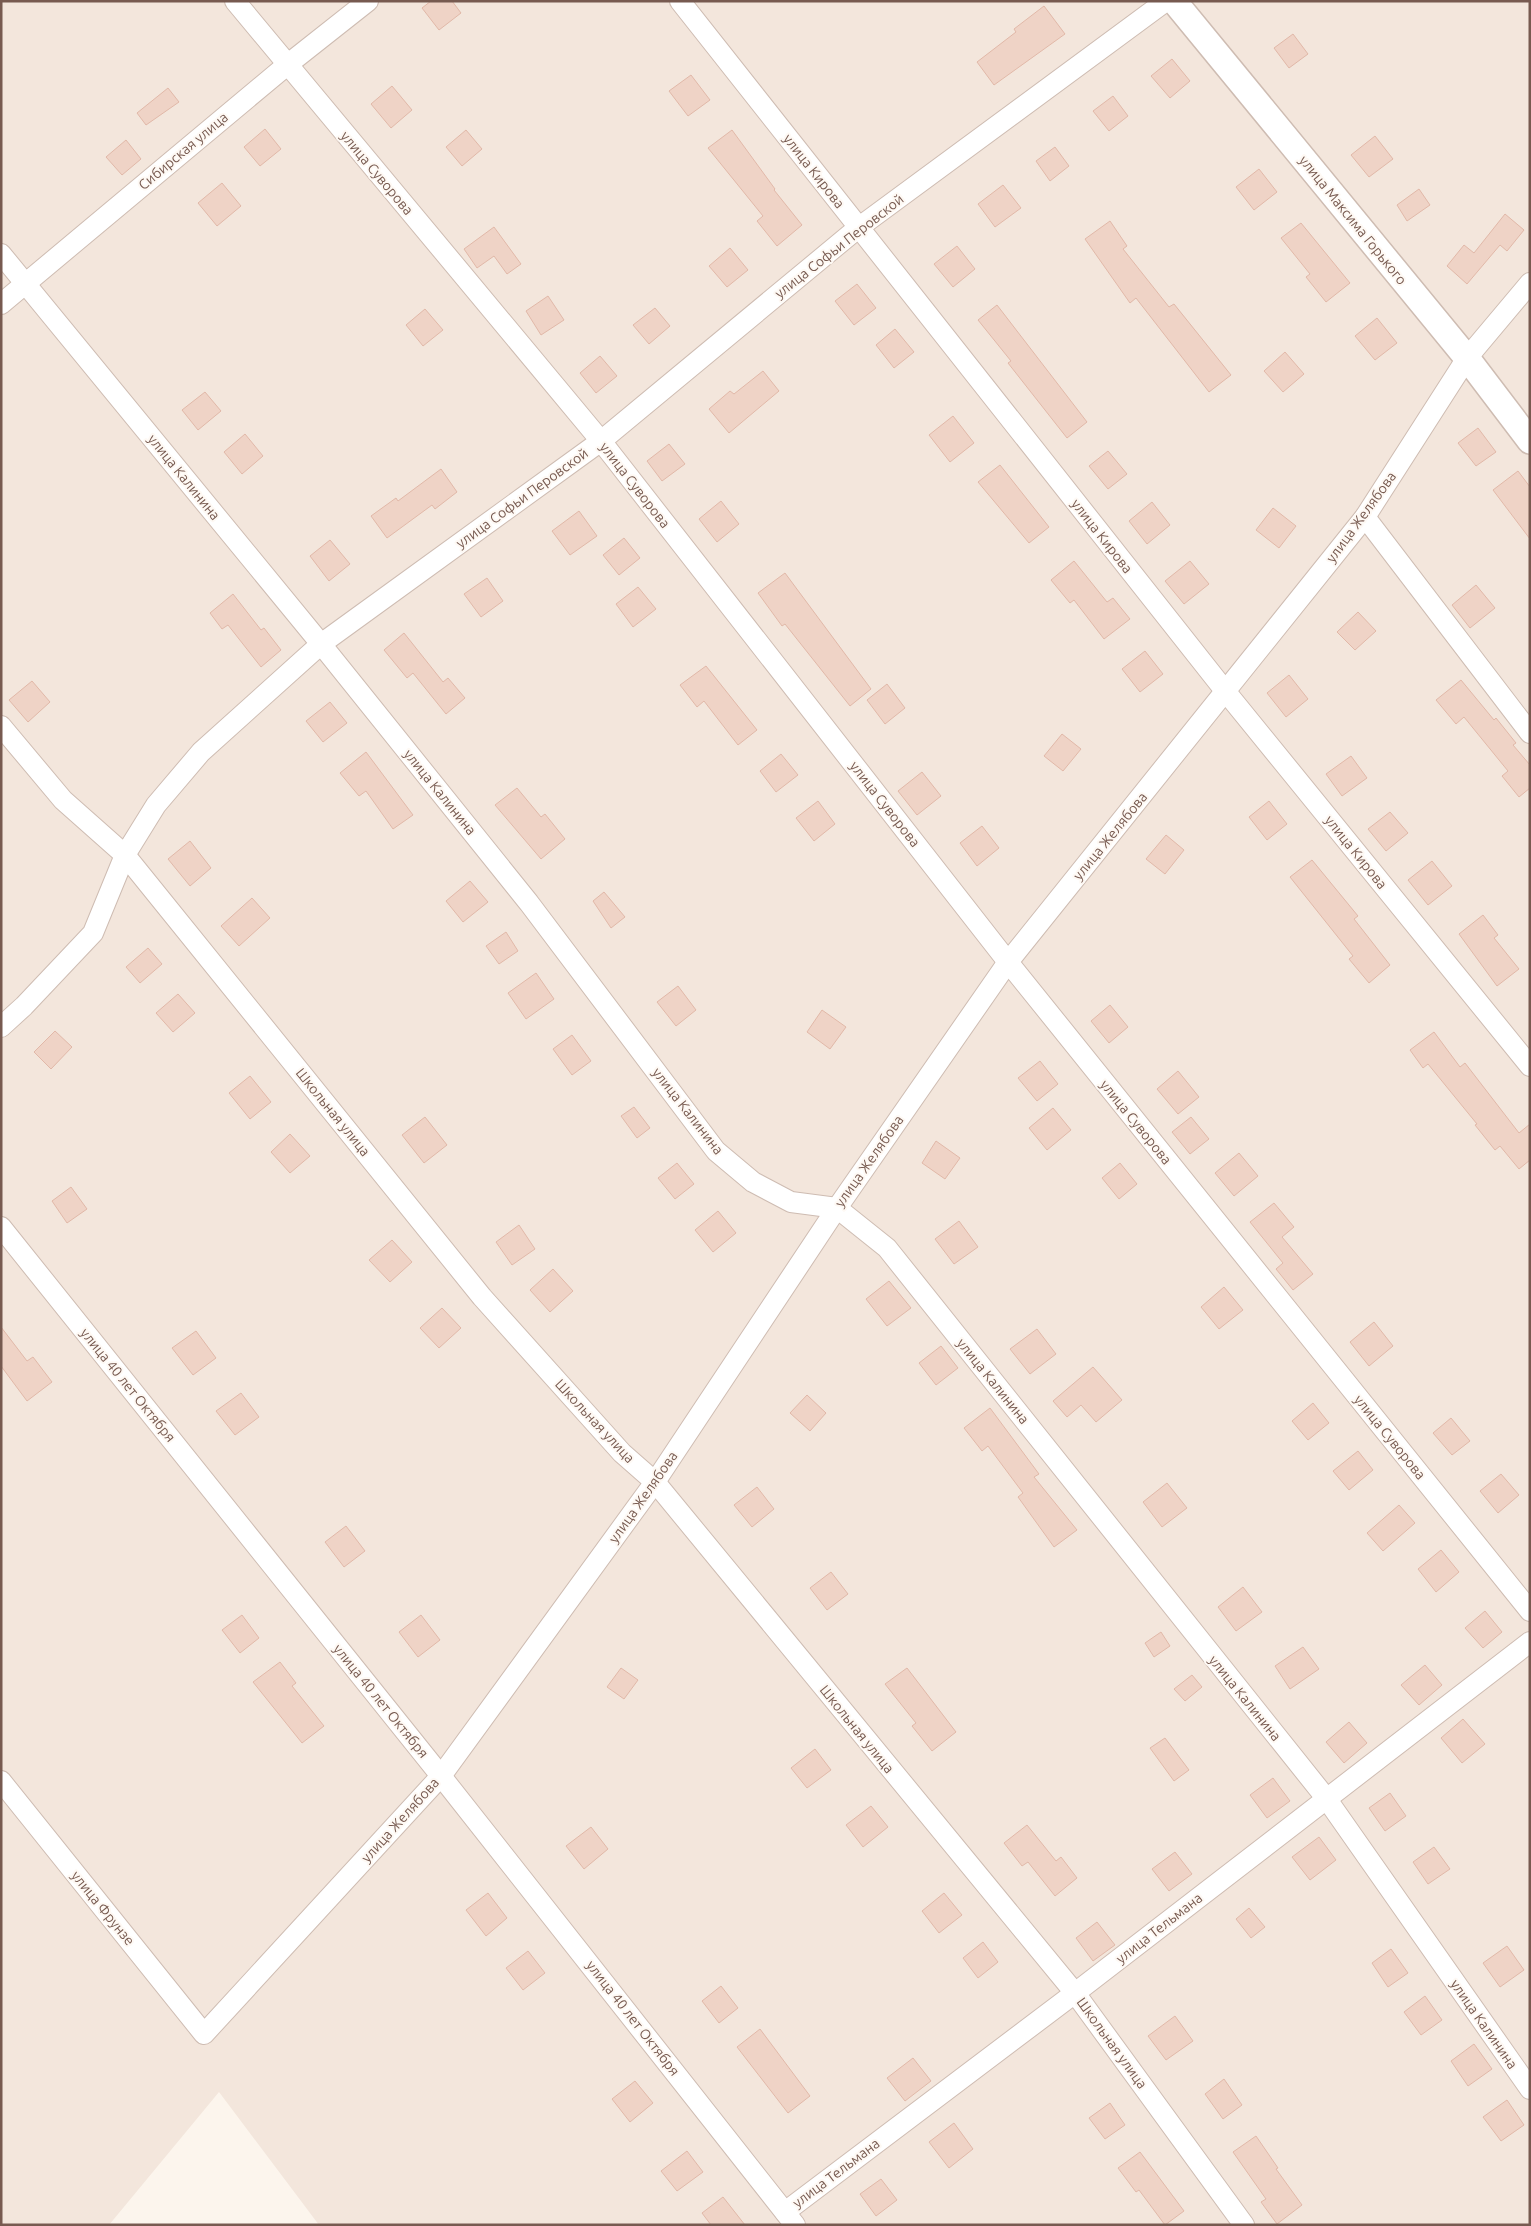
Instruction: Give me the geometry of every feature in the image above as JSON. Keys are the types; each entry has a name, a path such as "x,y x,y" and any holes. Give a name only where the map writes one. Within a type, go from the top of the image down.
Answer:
{"street":[{"name":"улица Суворова","path":"235,1 600,440 1008,962 1530,1611"},
{"name":"Сибирская улица","path":"1,304 287,65 368,1"},
{"name":"улица Кирова","path":"680,1 1226,692 1530,1066"},
{"name":"улица Софьи Перовской","path":"1,1027 24,1006 93,932 125,855 156,805 201,752 321,644 600,440 858,228 1166,1"},
{"name":"улица Максима Горького","path":"1174,1 1466,358 1530,441"},
{"name":"улица Калинина","path":"1,254 321,644 529,903 716,1150 754,1182 791,1202 837,1208 887,1248 1326,1798 1530,2089"},
{"name":"улица Желябова","path":"204,2034 441,1776 655,1482 837,1208 1008,962 1226,692 1364,517 1466,358 1530,283"},
{"path":"1364,517 1530,733"},
{"name":"Школьная улица","path":"1,726 63,800 125,855 482,1297 622,1453 655,1482 1075,1993 1244,2225"},
{"name":"улица 40 лет Октября","path":"1,1226 441,1776 790,2218"},
{"name":"улица Тельмана","path":"790,2218 1075,1993 1530,1642"},
{"name":"улица Фрунзе","path":"1,1781 204,2034"}],"shaded area":[{"path":"1,1 1530,1 1530,2225 319,2225 219,2092 109,2225 1,2225"}],"building":[{"path":"431,1 452,1 461,13 439,30 422,8"},
{"path":"1044,6 1065,34 994,85 977,62 1016,32 1014,29"},
{"path":"1293,34 1308,54 1289,68 1274,48"},
{"path":"1172,59 1190,81 1170,98 1151,76"},
{"path":"691,75 710,100 688,116 669,91"},
{"path":"392,86 412,110 391,128 371,104"},
{"path":"168,88 179,102 146,125 137,113"},
{"path":"1113,96 1128,116 1109,131 1093,111"},
{"path":"265,129 281,149 260,166 244,147"},
{"path":"466,130 482,149 462,166 446,147"},
{"path":"732,130 774,190 802,225 777,246 757,221 763,216 708,148"},
{"path":"1375,136 1393,159 1369,177 1351,155"},
{"path":"126,140 141,159 122,175 106,157"},
{"path":"1055,147 1069,166 1050,181 1036,161"},
{"path":"1259,169 1277,192 1254,210 1236,187"},
{"path":"222,183 241,206 217,226 198,203"},
{"path":"1003,185 1021,208 995,227 978,204"},
{"path":"1419,189 1430,205 1407,221 1397,205"},
{"path":"1505,214 1524,230 1507,251 1500,245 1467,284 1447,266 1464,245 1474,253"},
{"path":"1110,221 1127,246 1123,249 1169,307 1174,304 1231,375 1209,392 1136,298 1130,303 1085,239"},
{"path":"1301,223 1350,283 1326,302 1306,277 1310,274 1281,238"},
{"path":"494,227 521,264 507,274 494,256 477,268 464,249"},
{"path":"957,246 975,269 953,287 934,264"},
{"path":"730,248 748,270 727,287 709,266"},
{"path":"857,284 876,308 854,325 835,301"},
{"path":"548,296 564,320 541,335 526,311"},
{"path":"997,305 1087,422 1067,438 1008,363 1011,361 978,320"},
{"path":"655,308 670,326 649,344 633,325"},
{"path":"425,309 443,330 423,346 406,325"},
{"path":"1377,318 1397,343 1375,360 1355,336"},
{"path":"895,329 914,352 894,368 876,345"},
{"path":"1285,352 1304,374 1283,392 1264,371"},
{"path":"600,356 617,376 596,393 580,373"},
{"path":"763,371 779,391 729,433 709,409 730,391 734,394"},
{"path":"205,392 221,411 198,430 182,410"},
{"path":"953,416 974,443 950,462 929,435"},
{"path":"1478,428 1496,452 1476,466 1458,443"},
{"path":"245,434 263,456 242,474 224,452"},
{"path":"669,444 685,464 662,481 647,461"},
{"path":"1108,451 1127,474 1108,489 1089,466"},
{"path":"1000,465 1049,527 1029,543 978,482"},
{"path":"441,469 457,492 435,509 432,505 387,538 371,516 396,498 398,501"},
{"path":"1518,471 1530,487 1530,539 1493,490"},
{"path":"721,501 739,524 717,542 699,519"},
{"path":"1152,502 1170,525 1147,544 1129,521"},
{"path":"1273,508 1296,526 1279,548 1256,530"},
{"path":"579,511 597,536 570,555 552,531"},
{"path":"624,538 640,558 619,575 603,555"},
{"path":"330,540 350,564 329,581 310,556"},
{"path":"1074,561 1107,602 1113,598 1130,619 1104,639 1074,600 1070,603 1051,580"},
{"path":"1190,561 1209,584 1184,604 1165,581"},
{"path":"785,573 871,689 850,706 785,624 782,626 758,593"},
{"path":"487,578 503,601 481,617 464,594"},
{"path":"1476,585 1495,608 1470,628 1452,605"},
{"path":"638,587 656,609 633,627 616,604"},
{"path":"233,594 261,630 264,628 281,650 261,667 228,625 222,629 210,613"},
{"path":"1358,612 1376,631 1355,650 1337,632"},
{"path":"404,633 443,682 448,678 465,698 446,714 413,673 407,678 384,650"},
{"path":"1145,651 1163,674 1140,692 1122,669"},
{"path":"706,666 757,730 738,745 704,701 697,707 680,685"},
{"path":"1289,675 1308,699 1286,717 1267,693"},
{"path":"1461,680 1494,720 1496,718 1516,743 1513,745 1530,765 1530,788 1519,797 1502,776 1508,771 1464,717 1456,724 1436,700"},
{"path":"32,681 50,702 28,722 9,700"},
{"path":"887,684 905,708 885,724 867,700"},
{"path":"330,702 347,723 323,742 306,721"},
{"path":"1062,734 1081,749 1063,771 1044,756"},
{"path":"366,752 413,815 393,829 366,791 359,796 340,773"},
{"path":"781,754 798,775 776,792 760,771"},
{"path":"1351,756 1367,778 1342,796 1326,774"},
{"path":"922,772 941,796 917,815 898,791"},
{"path":"517,788 541,817 545,814 565,839 541,859 495,805"},
{"path":"818,801 835,824 814,841 796,818"},
{"path":"1269,801 1287,824 1267,840 1249,817"},
{"path":"1390,812 1408,833 1386,851 1368,829"},
{"path":"982,826 999,848 977,866 960,843"},
{"path":"1166,835 1184,850 1165,874 1146,859"},
{"path":"190,841 211,868 190,886 168,859"},
{"path":"1312,860 1358,916 1354,919 1390,965 1369,983 1349,959 1353,956 1290,877"},
{"path":"1432,861 1452,886 1428,905 1408,880"},
{"path":"470,881 488,902 463,922 446,901"},
{"path":"604,892 625,917 611,928 593,901"},
{"path":"252,898 270,918 239,946 221,926"},
{"path":"1483,915 1498,935 1494,938 1519,969 1497,986 1459,934"},
{"path":"506,932 518,951 499,964 486,946"},
{"path":"148,948 162,964 140,983 126,967"},
{"path":"536,973 554,999 526,1019 508,993"},
{"path":"678,986 696,1010 676,1026 657,1002"},
{"path":"178,994 195,1013 173,1032 156,1013"},
{"path":"1110,1005 1128,1027 1109,1043 1091,1021"},
{"path":"822,1010 846,1027 830,1049 807,1032"},
{"path":"55,1031 72,1047 51,1069 34,1052"},
{"path":"1434,1032 1460,1067 1465,1063 1519,1133 1530,1124 1530,1160 1519,1169 1500,1146 1495,1150 1475,1125 1477,1124 1428,1064 1423,1068 1410,1050"},
{"path":"572,1035 591,1061 572,1075 553,1049"},
{"path":"1040,1061 1058,1084 1037,1101 1018,1078"},
{"path":"1178,1071 1199,1097 1178,1114 1157,1089"},
{"path":"250,1076 271,1102 250,1119 229,1093"},
{"path":"634,1107 650,1128 637,1138 621,1116"},
{"path":"1053,1108 1071,1130 1047,1150 1029,1128"},
{"path":"425,1117 447,1145 424,1163 402,1135"},
{"path":"1191,1117 1209,1139 1190,1154 1172,1132"},
{"path":"290,1134 310,1156 290,1173 271,1152"},
{"path":"936,1141 960,1158 945,1179 922,1163"},
{"path":"1239,1153 1258,1176 1234,1196 1215,1173"},
{"path":"677,1163 694,1184 675,1199 658,1178"},
{"path":"1120,1163 1137,1184 1119,1199 1102,1178"},
{"path":"71,1187 87,1209 67,1223 52,1201"},
{"path":"1274,1203 1294,1227 1282,1237 1313,1274 1293,1290 1276,1269 1283,1263 1250,1222"},
{"path":"718,1211 736,1233 713,1252 695,1230"},
{"path":"959,1221 978,1247 954,1264 935,1239"},
{"path":"519,1225 535,1249 512,1265 496,1242"},
{"path":"392,1240 412,1262 390,1282 369,1260"},
{"path":"553,1269 573,1291 550,1312 530,1290"},
{"path":"889,1281 911,1308 887,1326 866,1299"},
{"path":"1224,1287 1243,1310 1219,1329 1201,1307"},
{"path":"442,1308 461,1328 439,1348 420,1328"},
{"path":"1374,1322 1393,1346 1369,1366 1350,1342"},
{"path":"1,1327 27,1361 33,1357 52,1382 27,1401 1,1366"},
{"path":"1037,1329 1056,1354 1030,1374 1010,1349"},
{"path":"196,1331 216,1358 193,1375 172,1348"},
{"path":"941,1346 958,1368 936,1385 919,1363"},
{"path":"1093,1367 1122,1400 1096,1422 1081,1405 1067,1417 1053,1401"},
{"path":"241,1393 259,1417 235,1435 216,1411"},
{"path":"807,1395 826,1413 810,1431 790,1413"},
{"path":"1313,1403 1329,1423 1308,1440 1292,1421"},
{"path":"990,1408 1039,1474 1034,1477 1077,1530 1054,1547 1018,1497 1023,1493 988,1446 982,1451 964,1428"},
{"path":"1451,1418 1470,1441 1452,1455 1433,1433"},
{"path":"1358,1451 1373,1470 1349,1490 1333,1471"},
{"path":"1501,1474 1519,1495 1498,1513 1480,1491"},
{"path":"1167,1483 1187,1508 1162,1527 1143,1502"},
{"path":"757,1487 774,1509 752,1527 734,1505"},
{"path":"1399,1505 1415,1523 1383,1551 1367,1533"},
{"path":"346,1526 365,1551 344,1567 325,1542"},
{"path":"1441,1550 1459,1572 1436,1592 1418,1569"},
{"path":"831,1572 848,1594 827,1610 810,1588"},
{"path":"1243,1587 1262,1612 1236,1631 1218,1607"},
{"path":"1485,1611 1502,1632 1483,1648 1465,1628"},
{"path":"242,1615 259,1638 240,1653 222,1630"},
{"path":"421,1615 440,1640 418,1657 399,1632"},
{"path":"1161,1632 1170,1646 1154,1657 1145,1643"},
{"path":"1303,1647 1319,1669 1290,1689 1275,1666"},
{"path":"280,1662 296,1683 292,1686 324,1726 302,1743 253,1682"},
{"path":"1425,1665 1442,1685 1419,1705 1401,1685"},
{"path":"621,1668 638,1680 624,1699 607,1687"},
{"path":"907,1668 956,1732 932,1751 912,1726 916,1723 885,1684"},
{"path":"1192,1675 1202,1687 1185,1701 1174,1689"},
{"path":"1463,1719 1485,1744 1462,1763 1441,1738"},
{"path":"1349,1722 1367,1743 1344,1763 1326,1742"},
{"path":"1165,1738 1189,1770 1174,1781 1150,1748"},
{"path":"815,1749 831,1770 807,1788 791,1768"},
{"path":"1273,1778 1290,1801 1267,1818 1250,1795"},
{"path":"1390,1793 1406,1816 1385,1831 1369,1808"},
{"path":"871,1806 888,1827 863,1847 846,1825"},
{"path":"1027,1825 1056,1861 1061,1857 1077,1878 1055,1896 1028,1862 1022,1866 1004,1843"},
{"path":"591,1827 608,1849 584,1869 566,1846"},
{"path":"1319,1837 1336,1860 1310,1880 1292,1857"},
{"path":"1434,1847 1450,1869 1428,1884 1413,1862"},
{"path":"1175,1852 1192,1874 1169,1891 1152,1869"},
{"path":"488,1893 507,1918 486,1936 466,1910"},
{"path":"944,1893 962,1915 939,1933 922,1911"},
{"path":"1249,1908 1265,1927 1251,1938 1236,1919"},
{"path":"1097,1922 1115,1945 1093,1961 1076,1938"},
{"path":"983,1942 998,1962 978,1978 963,1958"},
{"path":"1507,1946 1524,1970 1500,1987 1483,1963"},
{"path":"1391,1949 1408,1973 1388,1987 1372,1963"},
{"path":"528,1951 545,1973 523,1990 506,1968"},
{"path":"721,1986 738,2008 719,2023 702,2001"},
{"path":"1425,1996 1442,2020 1421,2035 1404,2012"},
{"path":"1175,2016 1193,2041 1166,2060 1148,2036"},
{"path":"760,2029 810,2096 788,2113 737,2047"},
{"path":"1474,2044 1492,2069 1468,2086 1451,2061"},
{"path":"913,2058 931,2081 905,2101 887,2078"},
{"path":"1224,2079 1242,2105 1223,2119 1205,2094"},
{"path":"635,2081 653,2103 630,2122 612,2099"},
{"path":"1507,2100 1524,2125 1501,2141 1483,2117"},
{"path":"1110,2103 1125,2125 1105,2139 1089,2118"},
{"path":"954,2123 973,2149 949,2168 929,2142"},
{"path":"1256,2136 1278,2168 1276,2169 1302,2205 1277,2224 1261,2202 1266,2199 1233,2152"},
{"path":"687,2151 703,2172 677,2191 661,2171"},
{"path":"1140,2152 1184,2211 1165,2225 1139,2190 1136,2192 1118,2168"},
{"path":"881,2179 897,2200 876,2216 860,2194"},
{"path":"723,2197 745,2225 711,2225 702,2213"}]}
